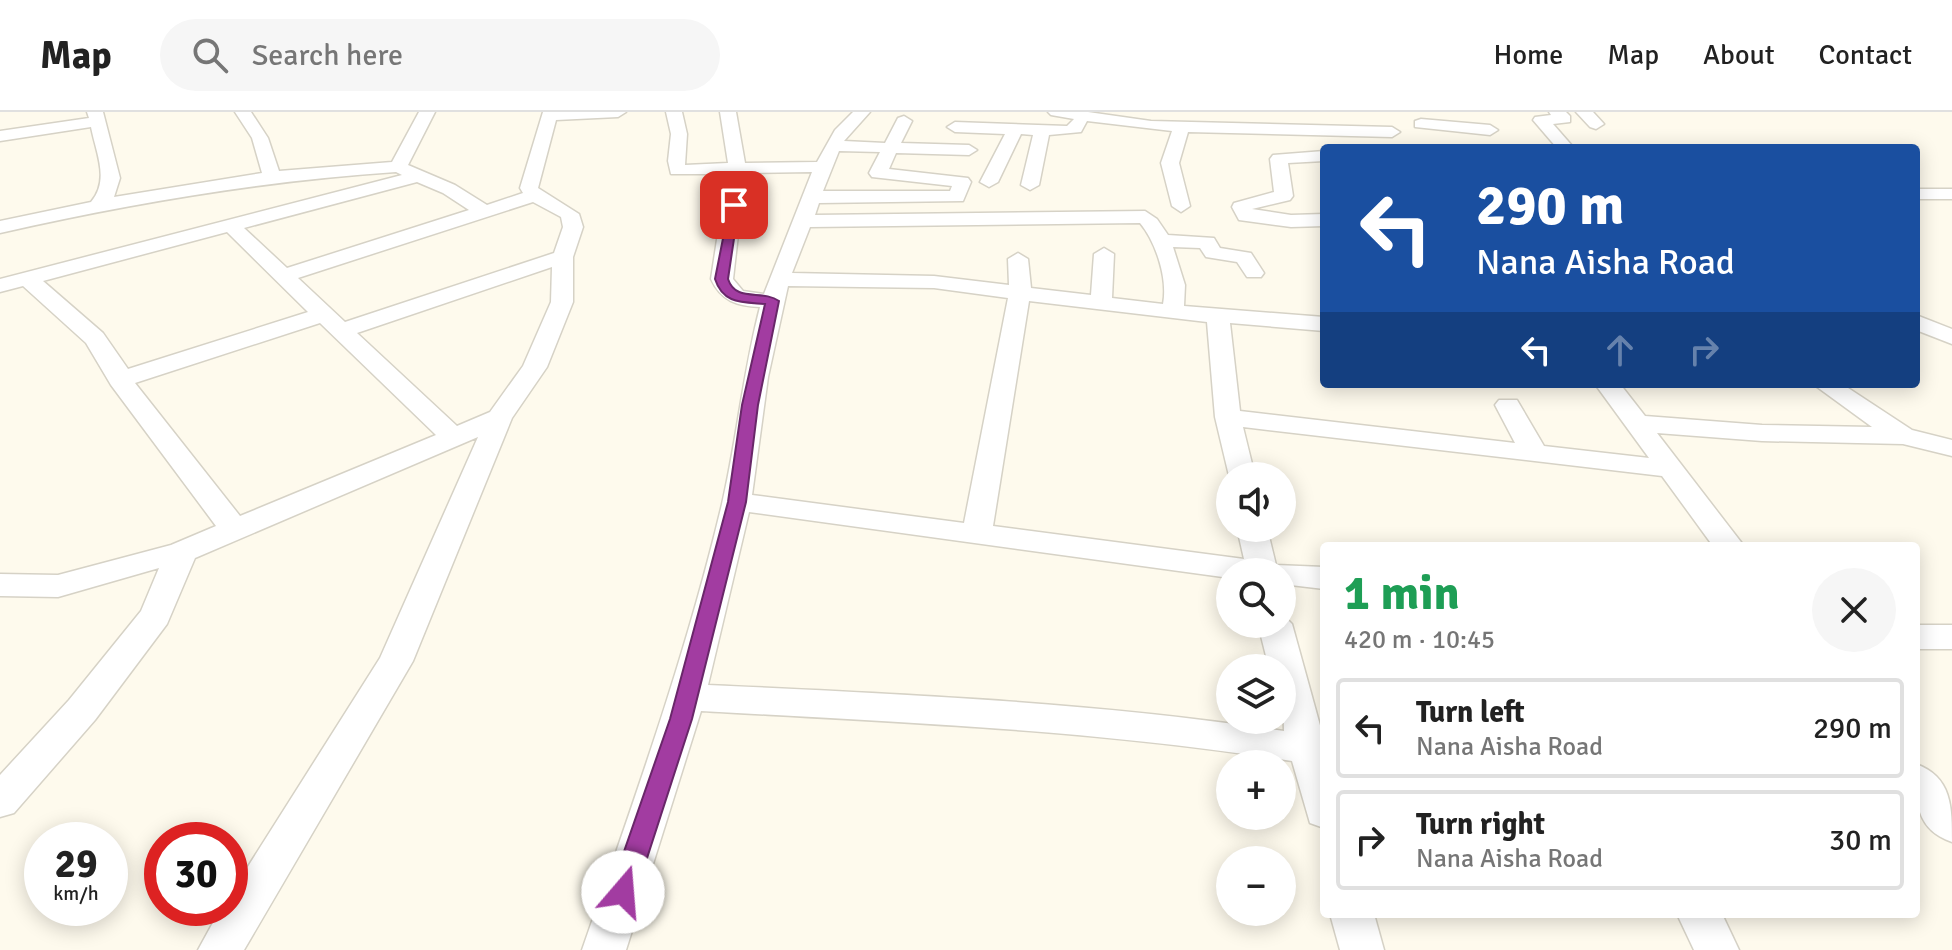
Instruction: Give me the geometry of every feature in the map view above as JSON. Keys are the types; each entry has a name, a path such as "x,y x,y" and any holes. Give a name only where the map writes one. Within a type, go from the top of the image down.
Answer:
{"street":[{"path":"243,112 260,138 272,177"},
{"path":"398,167 427,112"},
{"path":"220,950 396,661 499,418 535,367 562,302 563,257 573,227 570,214 534,196 529,188 550,114 618,112"},
{"path":"674,112 673,121 679,135 675,167 681,171 737,168 830,145 887,154 969,150"},
{"path":"685,112 688,133 719,126 737,168 722,279 725,290 733,296 776,290 934,282 1172,312 1320,324"},
{"path":"604,950 686,697 737,502 750,405 776,290 830,145 862,112"},
{"path":"1056,112 1082,117 1153,119 1181,127 1392,132"},
{"path":"1271,112 1320,154"},
{"path":"1534,116 1564,119 1557,112"},
{"path":"1584,112 1596,124"},
{"path":"0,136 96,116 111,178 109,192 98,205"},
{"path":"1534,116 1562,144"},
{"path":"955,127 1075,129 1082,117"},
{"path":"1384,144 1392,132 1415,118 1485,125"},
{"path":"1415,118 1443,140"},
{"path":"1447,118 1485,125"},
{"path":"808,209 957,197 962,182 878,173 904,121"},
{"path":"1181,127 1170,163 1181,206"},
{"path":"989,182 1015,129"},
{"path":"1030,185 1042,130"},
{"path":"1320,156 1279,159 1284,196 1257,200 1241,207 1246,216 1320,220"},
{"path":"0,227 98,205 272,177 398,167 449,189 483,211"},
{"path":"0,286 419,176"},
{"path":"1920,194 1952,194"},
{"path":"283,276 534,196"},
{"path":"808,209 1135,216 1149,219 1158,230 1176,294 1172,312"},
{"path":"229,224 453,437"},
{"path":"1161,241 1207,242 1213,253 1244,257 1254,273"},
{"path":"1101,302 1104,254"},
{"path":"120,380 563,257"},
{"path":"977,534 1020,291 1018,259"},
{"path":"27,279 72,315 117,366 120,380 233,528"},
{"path":"1218,316 1228,417 1238,462"},
{"path":"1920,324 1952,337"},
{"path":"1610,388 1726,542"},
{"path":"1831,388 1900,434 1952,448"},
{"path":"1508,405 1534,453"},
{"path":"1228,417 1670,469"},
{"path":"0,585 58,586 182,552 499,418"},
{"path":"1635,423 1762,433 1900,434 1952,429"},
{"path":"737,502 1216,566"},
{"path":"0,801 82,710 155,616 182,552"},
{"path":"1296,575 1320,578"},
{"path":"1920,637 1952,637"},
{"path":"1279,638 1320,796"},
{"path":"686,697 979,712 1179,729 1307,749"},
{"path":"1920,785 1952,825"},
{"path":"1353,918 1362,950"},
{"path":"1701,918 1717,950"}],"route":[{"path":"623,892 681,719 737,502 750,405 772,301 733,296 725,290 722,279 734,205"}]}
